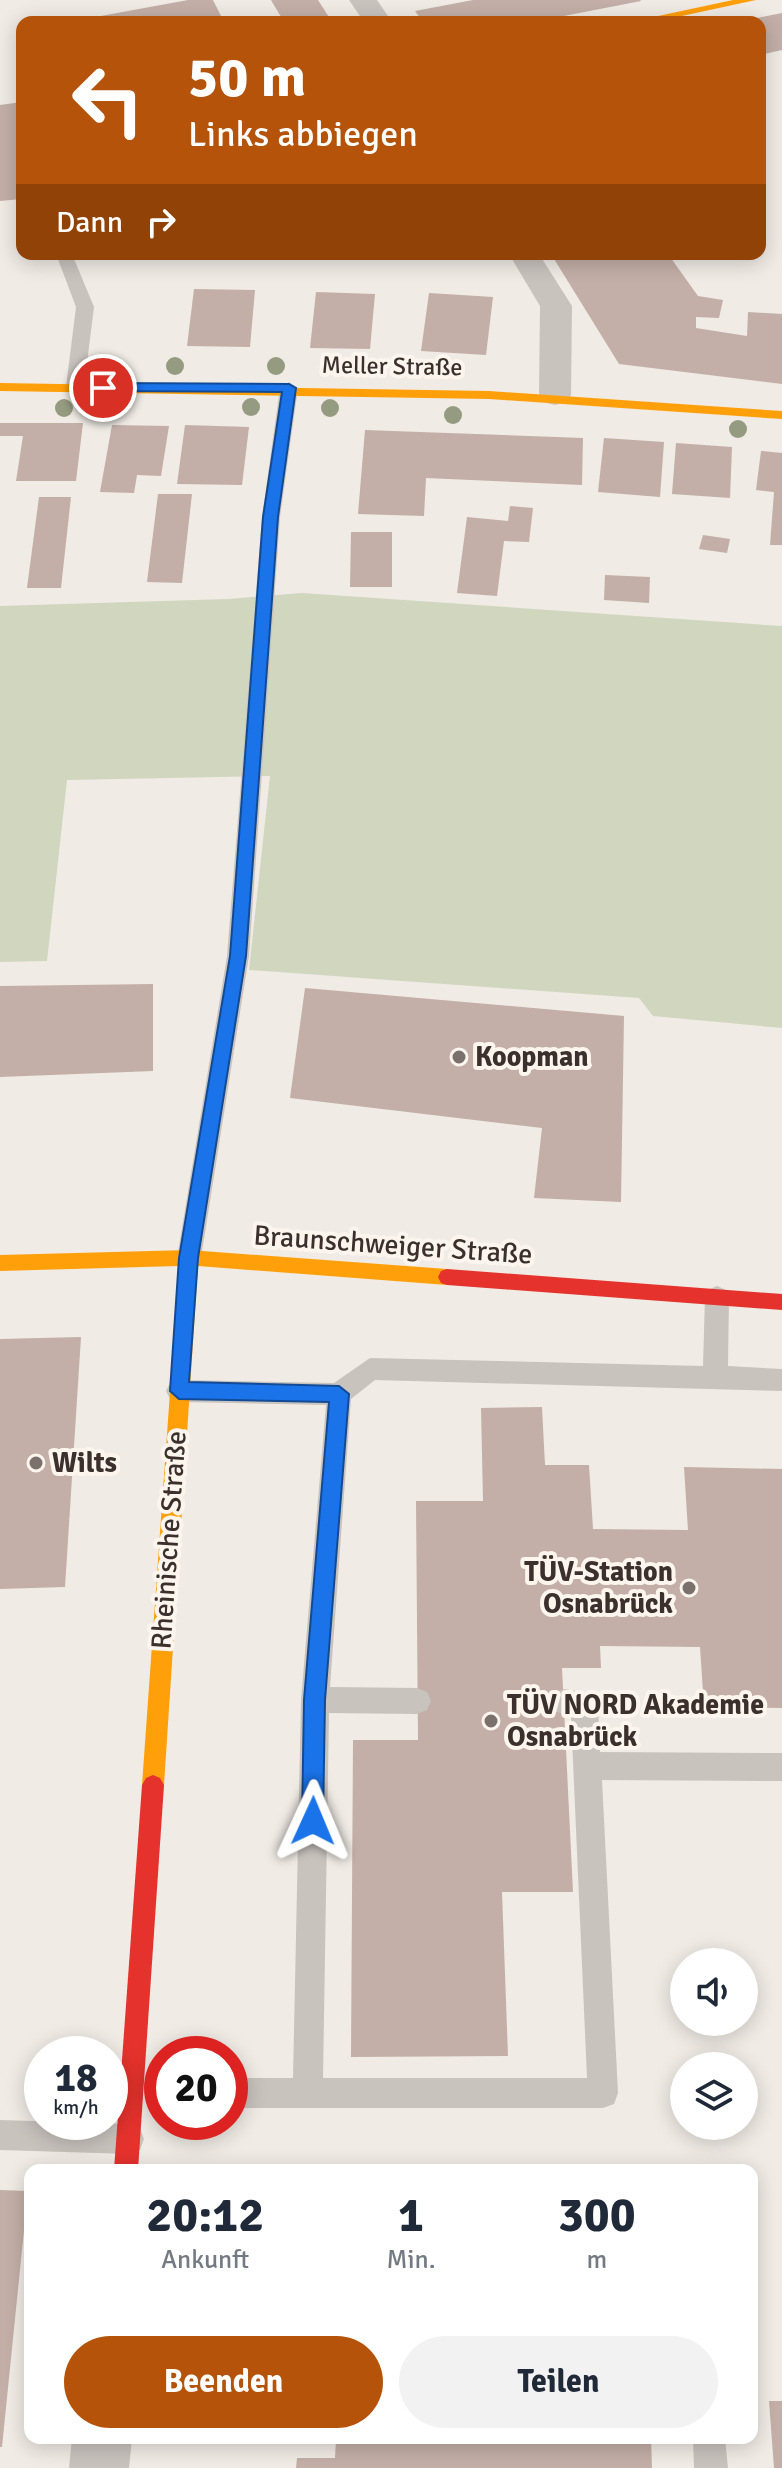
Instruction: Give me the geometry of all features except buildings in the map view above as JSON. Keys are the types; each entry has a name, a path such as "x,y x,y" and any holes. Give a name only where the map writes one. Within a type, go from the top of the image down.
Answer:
{"street":[{"path":"667,16 750,0"},
{"path":"528,260 556,306 555,395"},
{"name":"Meller Straße","path":"0,387 289,388 555,395 782,415"},
{"name":"Braunschweiger Straße","path":"0,1263 189,1258 782,1302"},
{"name":"Rheinische Straße","path":"150,2036 179,1391 189,1258"},
{"name":"Rheinische Straße","path":"127,2164 129,2139 144,2101"},
{"path":"99,2468 101,2444"}],"lane":[{"path":"66,260 85,307 75,387"},
{"name":"Rheinische Straße","path":"189,1258 238,956 271,517 289,388"},
{"path":"715,1377 717,1297"},
{"path":"179,1391 339,1394 370,1369 782,1380"},
{"path":"308,2092 315,1700 339,1394"},
{"path":"315,1700 417,1701"},
{"path":"248,2093 603,2093 584,1703 564,1702"},
{"path":"587,1766 782,1767"},
{"path":"0,2135 129,2139"},
{"path":"709,2444 711,2468"}],"green space":[{"path":"302,593 782,626 782,1028 653,1016 639,998 249,970 270,776 67,780 47,961 0,962 0,606 228,599"}],"traffic: slow":[{"path":"667,16 750,0"},
{"path":"0,387 489,395 782,415"},
{"path":"0,1263 189,1258 447,1277"},
{"path":"153,1785 189,1258"}],"traffic: jam":[{"path":"447,1277 782,1302"},
{"path":"126,2164 153,1785"}],"place":[{"name":"Koopman","path":"459,1057"},
{"name":"Wilts","path":"36,1463"},
{"name":"TÜV-Station Osnabrück","path":"689,1588"},
{"name":"TÜV NORD Akademie Osnabrück","path":"491,1721"}],"route":[{"path":"103,388 289,388 271,517 238,956 189,1258 179,1391 339,1394 315,1700 313,1821"}]}
